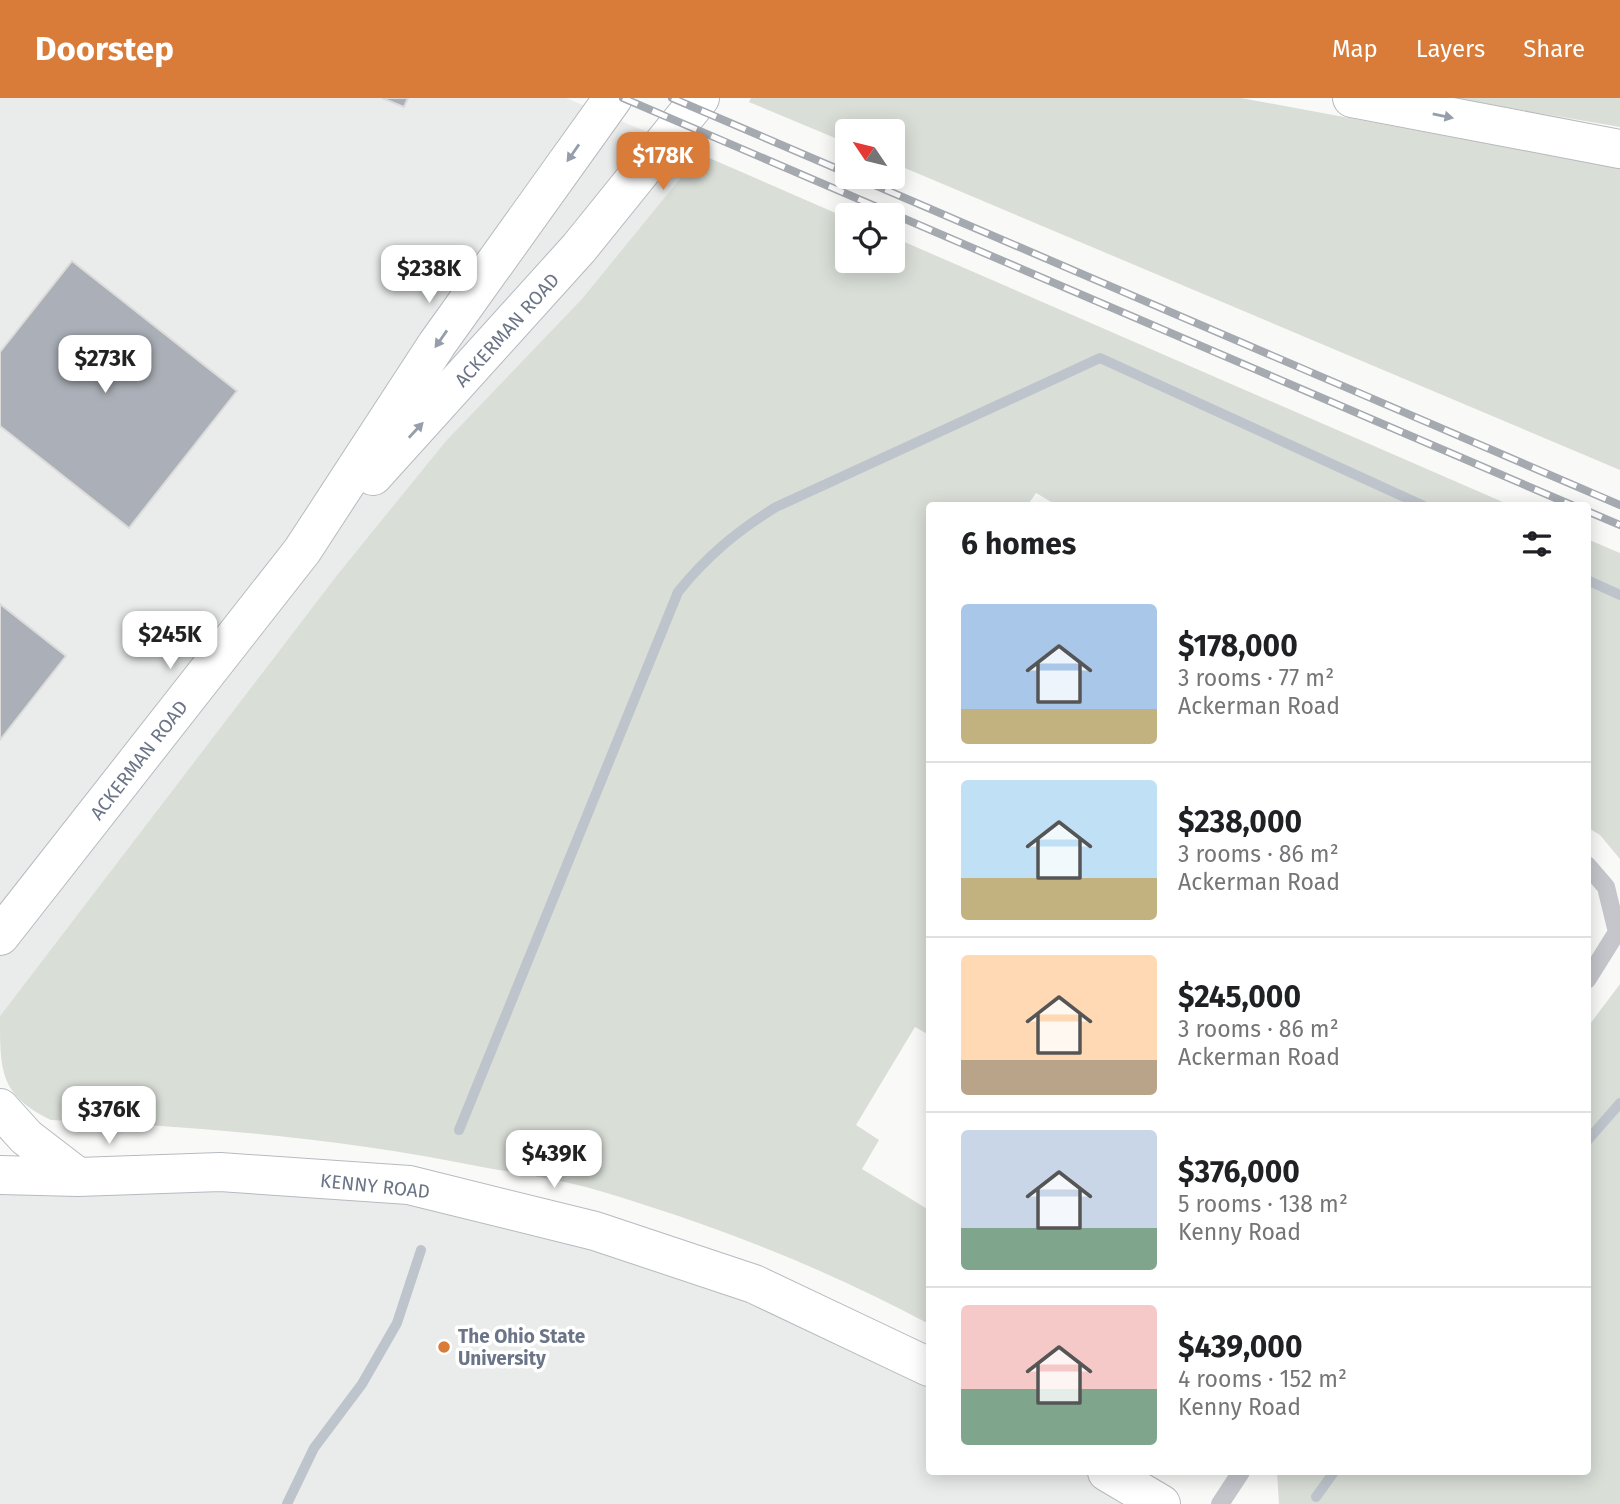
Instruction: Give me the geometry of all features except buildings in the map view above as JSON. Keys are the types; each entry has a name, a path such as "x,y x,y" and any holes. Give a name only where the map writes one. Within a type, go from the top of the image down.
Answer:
{"main road":[{"name":"ACKERMAN ROAD","path":"3,935 302,551 437,345 613,98"},
{"name":"ACKERMAN ROAD","path":"302,551 472,370 579,248 700,98"},
{"path":"1352,98 1620,149"},
{"path":"0,1108 26,1136 78,1177"},
{"name":"KENNY ROAD","path":"0,1175 78,1177 220,1172 409,1185 596,1231 754,1284 926,1366"},
{"path":"1112,1475 1161,1504"}],"lane":[{"path":"1591,870 1606,887 1617,932 1591,974"},
{"path":"1220,1504 1239,1475"}],"shaded area":[{"path":"0,98 566,98 700,154 581,300 334,579 0,1016"},
{"path":"751,98 1241,98 1620,168 1620,470 905,168 905,119 835,119 835,138 749,102"},
{"path":"1453,98 1620,98 1620,127 1464,100"},
{"path":"700,154 835,213 835,273 905,273 905,242 1503,502 1051,502 1036,493 1030,502 926,502 926,1033 915,1027 856,1125 879,1140 862,1169 926,1208 926,1322 846,1283 761,1246 586,1187 428,1157 321,1141 213,1130 51,1120 22,1101 6,1080 1,1052 0,1016 334,579 446,441 581,300"},
{"path":"1591,541 1620,553 1620,859 1600,835 1591,829"},
{"path":"1620,984 1620,1504 1279,1504 1277,1475 1591,1475 1591,1023"},
{"name":"The Ohio State University","path":"220,1172 595,1231 926,1366 926,1475 1112,1475 1161,1504 0,1504 0,1175"}],"waterway":[{"path":"459,1130 678,592 711,556 762,516 776,507 1100,358 1415,502"},
{"path":"1591,582 1620,595"},
{"path":"1591,1136 1620,1103"},
{"path":"287,1504 314,1448 362,1384 397,1323 421,1250"},
{"path":"1316,1497 1332,1475"}],"railway":[{"path":"623,98 1565,502"},
{"path":"672,98 835,168"},
{"path":"884,189 1620,505"},
{"path":"1591,513 1620,525"}],"place":[{"name":"The Ohio State University","path":"444,1347"}]}
